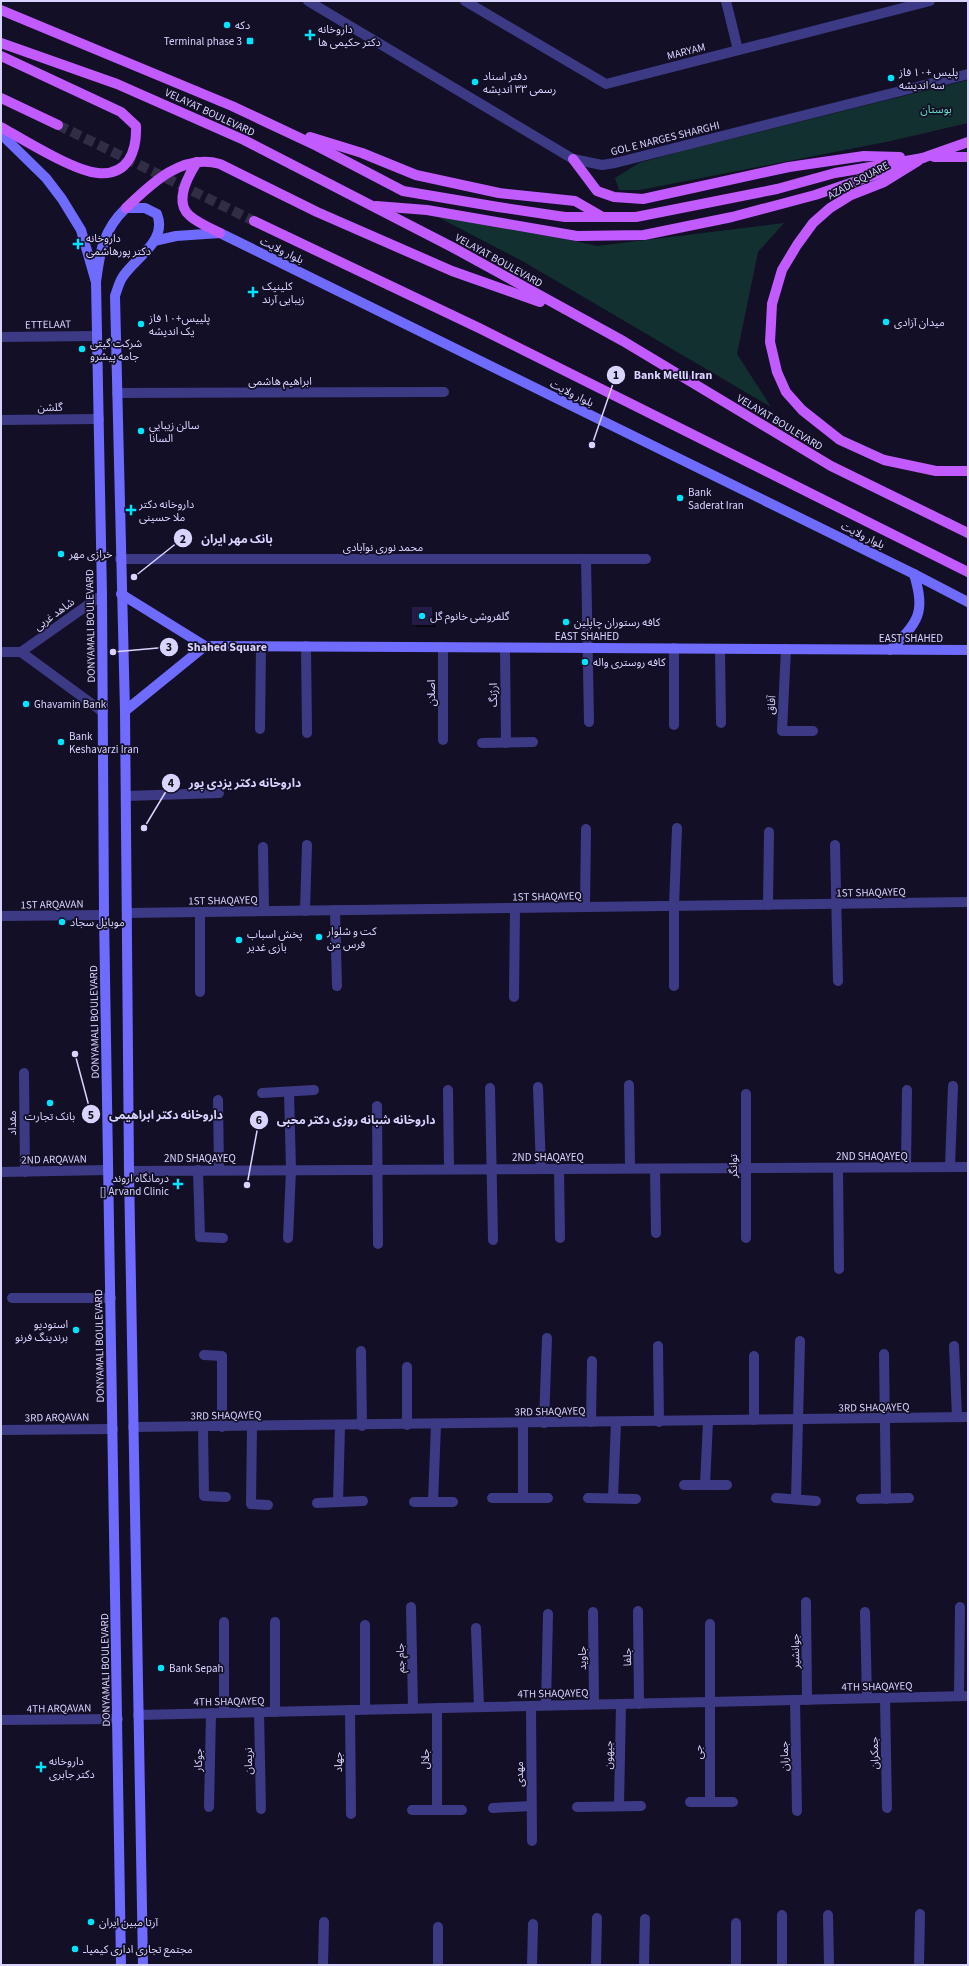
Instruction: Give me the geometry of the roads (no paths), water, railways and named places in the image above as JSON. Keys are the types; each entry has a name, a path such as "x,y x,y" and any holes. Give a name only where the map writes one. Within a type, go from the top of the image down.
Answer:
{"main road":[{"path":"1,10 232,106 404,191 565,217 636,217 777,189 835,173 923,158"},
{"name":"VELAYAT BOULEVARD","path":"1,43 117,84 244,140 452,247 623,341 830,466 968,533"},
{"path":"1,56 121,112 136,126 136,139 134,153 125,164 112,173 97,173 76,166 1,127"},
{"path":"1,98 58,125"},
{"path":"277,127 362,153 416,175 499,193 575,201 603,217"},
{"name":"DONYAMALI BOULEVARD","path":"1,134 46,178 62,198 81,230 96,282 102,595 104,915 121,1965"},
{"path":"371,205 427,210 577,236 644,235 732,217 815,194 968,142"},
{"path":"573,159 596,191 614,197 643,200 789,167 864,156 923,158"},
{"name":"AZADI SQUARE","path":"968,156 923,158 884,182 851,195 830,208 813,223 797,245 782,270 772,304 770,342 777,372 786,392 802,410 840,440 884,460 936,471 968,471"},
{"path":"96,282 98,262 107,231 116,218 153,182 162,176 178,168 197,162 211,161 317,212 452,271 565,310"},
{"path":"197,162 185,184 182,197 184,209 190,216 220,233"},
{"path":"126,208 145,208 156,214 159,221 159,228 154,242 122,278 115,296 120,559 125,711 129,1171 143,1965"},
{"path":"254,221 479,328 968,572"},
{"path":"154,242 176,236 220,233"},
{"name":"بلوار ولایت","path":"220,233 914,574 968,602"},
{"path":"890,650 911,629 919,615 920,594 914,574"},
{"path":"121,594 205,646 125,711"},
{"name":"EAST SHAHED","path":"205,646 968,650"}],"street":[{"name":"GOL E NARGES SHARGHI","path":"308,1 573,159 602,165 968,74"},
{"name":"MARYAM","path":"465,1 606,84 930,1"},
{"path":"726,1 738,50"},
{"name":"ETTELAAT","path":"1,337 96,336"},
{"name":"ابراهیم هاشمی","path":"117,393 444,392"},
{"name":"گلشن","path":"1,420 99,419"},
{"name":"محمد نوری نوآبادی","path":"120,559 646,559"},
{"path":"586,559 589,648 589,722"},
{"name":"شاهد غربی","path":"21,652 102,595"},
{"path":"260,729 261,646"},
{"path":"306,646 307,733"},
{"name":"اصلان","path":"443,647 443,740"},
{"name":"ارژنگ","path":"505,648 506,743"},
{"path":"674,648 674,725"},
{"path":"720,649 721,723"},
{"name":"آفاق","path":"786,649 782,731 813,731"},
{"path":"1,652 21,652 103,712"},
{"path":"482,743 533,742"},
{"path":"126,796 219,793"},
{"path":"674,986 674,906 677,828"},
{"path":"585,907 586,829"},
{"path":"768,905 769,832"},
{"path":"305,910 306,845"},
{"path":"835,845 835,904 838,981"},
{"path":"263,847 264,911"},
{"name":"1ST SHAQAYEQ","path":"127,913 968,902"},
{"path":"514,997 515,908"},
{"path":"335,910 337,986"},
{"path":"200,912 200,992"},
{"name":"1ST ARQAVAN","path":"1,916 104,915"},
{"name":"مقداد","path":"24,1073 25,1172"},
{"path":"629,1085 630,1168"},
{"path":"950,1167 953,1086"},
{"path":"538,1087 541,1169"},
{"path":"490,1088 493,1240"},
{"path":"262,1093 314,1090"},
{"path":"448,1090 449,1169"},
{"path":"906,1167 907,1090"},
{"path":"288,1238 291,1170 289,1092"},
{"name":"توانگر","path":"746,1094 746,1238"},
{"path":"218,1100 219,1170"},
{"path":"377,1106 378,1244"},
{"name":"2ND SHAQAYEQ","path":"129,1171 968,1167"},
{"path":"655,1168 656,1233"},
{"path":"838,1168 839,1269"},
{"path":"559,1169 560,1238"},
{"name":"2ND ARQAVAN","path":"1,1172 108,1170"},
{"path":"198,1170 200,1237 223,1238"},
{"path":"12,1298 110,1298"},
{"path":"544,1423 547,1338"},
{"path":"796,1500 800,1341"},
{"path":"658,1346 659,1422"},
{"path":"954,1346 957,1417"},
{"path":"361,1351 362,1426"},
{"path":"884,1354 886,1499"},
{"path":"204,1355 222,1356 222,1427"},
{"path":"754,1356 754,1420"},
{"path":"591,1422 592,1361"},
{"path":"407,1367 407,1425"},
{"name":"3RD SHAQAYEQ","path":"133,1427 362,1426 968,1417"},
{"path":"705,1485 708,1421"},
{"path":"613,1498 616,1422"},
{"path":"523,1423 523,1498"},
{"path":"434,1502 436,1425"},
{"path":"252,1426 252,1504 268,1505"},
{"path":"338,1502 340,1426"},
{"path":"203,1427 204,1496 226,1496"},
{"name":"3RD ARQAVAN","path":"1,1430 113,1429"},
{"path":"684,1485 727,1485"},
{"path":"492,1498 548,1498"},
{"path":"588,1498 636,1499"},
{"path":"776,1498 816,1500"},
{"path":"861,1499 908,1498"},
{"path":"317,1503 363,1501"},
{"path":"414,1502 453,1502"},
{"name":"جوانشیر","path":"806,1602 807,1700"},
{"name":"جام جم","path":"411,1607 413,1708"},
{"path":"960,1607 964,1696"},
{"name":"جلفا","path":"638,1611 639,1704"},
{"name":"جاوید","path":"593,1612 594,1704"},
{"path":"865,1612 867,1698"},
{"path":"546,1706 548,1614"},
{"path":"224,1622 224,1713"},
{"path":"275,1622 275,1712"},
{"name":"جی","path":"710,1624 710,1802"},
{"path":"365,1625 365,1710"},
{"path":"476,1628 479,1707"},
{"name":"4TH SHAQAYEQ","path":"138,1715 964,1696"},
{"name":"جمکران","path":"885,1698 887,1808"},
{"name":"جماران","path":"795,1700 797,1811"},
{"name":"جیهون","path":"619,1806 621,1704"},
{"name":"مهدی","path":"531,1706 532,1841"},
{"name":"جلال","path":"437,1708 437,1810"},
{"name":"جهاد","path":"350,1710 351,1814"},
{"name":"نریمان","path":"259,1712 261,1809"},
{"name":"جوکار","path":"209,1807 211,1713"},
{"name":"4TH ARQAVAN","path":"1,1720 118,1719"},
{"path":"690,1802 733,1802"},
{"path":"493,1808 531,1806"},
{"path":"577,1807 641,1806"},
{"path":"412,1810 462,1810"},
{"path":"919,1965 920,1914"},
{"path":"782,1915 782,1965"},
{"path":"828,1915 829,1965"},
{"path":"596,1965 597,1918"},
{"path":"644,1919 644,1965"},
{"path":"323,1965 324,1922"},
{"path":"736,1923 736,1965"},
{"path":"532,1965 533,1924"},
{"path":"438,1926 438,1965"}],"tunnel":[{"path":"58,125 254,221"}],"place":[{"name":"دکه","path":"227,25"},
{"name":"داروخانه دکتر حکیمی ها","path":"310,35"},
{"name":"Terminal phase 3","path":"250,41"},
{"name":"پلیس +١٠ فاز سه اندیشه","path":"891,78"},
{"name":"دفتر اسناد رسمی ۳۳ اندیشه","path":"475,82"},
{"name":"داروخانه دکتر پورهاشمی","path":"78,244"},
{"name":"کلینیک زیبایی آرند","path":"253,292"},
{"name":"میدان آزادی","path":"886,322"},
{"name":"پلییس+١٠ فاز یک اندیشه","path":"141,324"},
{"name":"شرکت گیتی جامه پیشرو","path":"82,349"},
{"name":"سالن زيبايي السانا","path":"141,431"},
{"name":"Bank Melli Iran","path":"592,445"},
{"name":"Bank Saderat Iran","path":"680,498"},
{"name":"داروخانه دکتر ملا حسینی","path":"131,510"},
{"name":"خرازی مهر","path":"61,554"},
{"name":"بانک مهر ایران","path":"134,577"},
{"name":"گلفروشی خانوم گل","path":"422,616"},
{"name":"کافه رستوران چاپلین","path":"566,622"},
{"name":"Shahed Square","path":"113,652"},
{"name":"کافه روستری واله","path":"585,662"},
{"name":"Ghavamin Bank","path":"26,704"},
{"name":"Bank Keshavarzi Iran","path":"61,742"},
{"name":"داروخانه دکتر یزدی پور","path":"144,828"},
{"name":"موبایل سجاد","path":"62,922"},
{"name":"کت و شلوار فرس من","path":"319,937"},
{"name":"پخش اسباب بازی غدیر","path":"239,940"},
{"name":"داروخانه دکتر ابراهیمی","path":"75,1054"},
{"name":"بانک تجارت","path":"50,1103"},
{"name":"درمانگاه اروند [] Arvand Clinic","path":"178,1184"},
{"name":"داروخانه شبانه روزی دکتر محبی","path":"247,1185"},
{"name":"استودیو برندینگ فرنو","path":"76,1330"},
{"name":"Bank Sepah","path":"161,1668"},
{"name":"داروخانه دکتر جابری","path":"41,1767"},
{"name":"آرتا مبین ایران","path":"91,1922"},
{"name":"مجتمع تجاری اداری کیمیاـ","path":"75,1949"}],"park label":[{"name":"بوستان","path":"936,109"}]}
